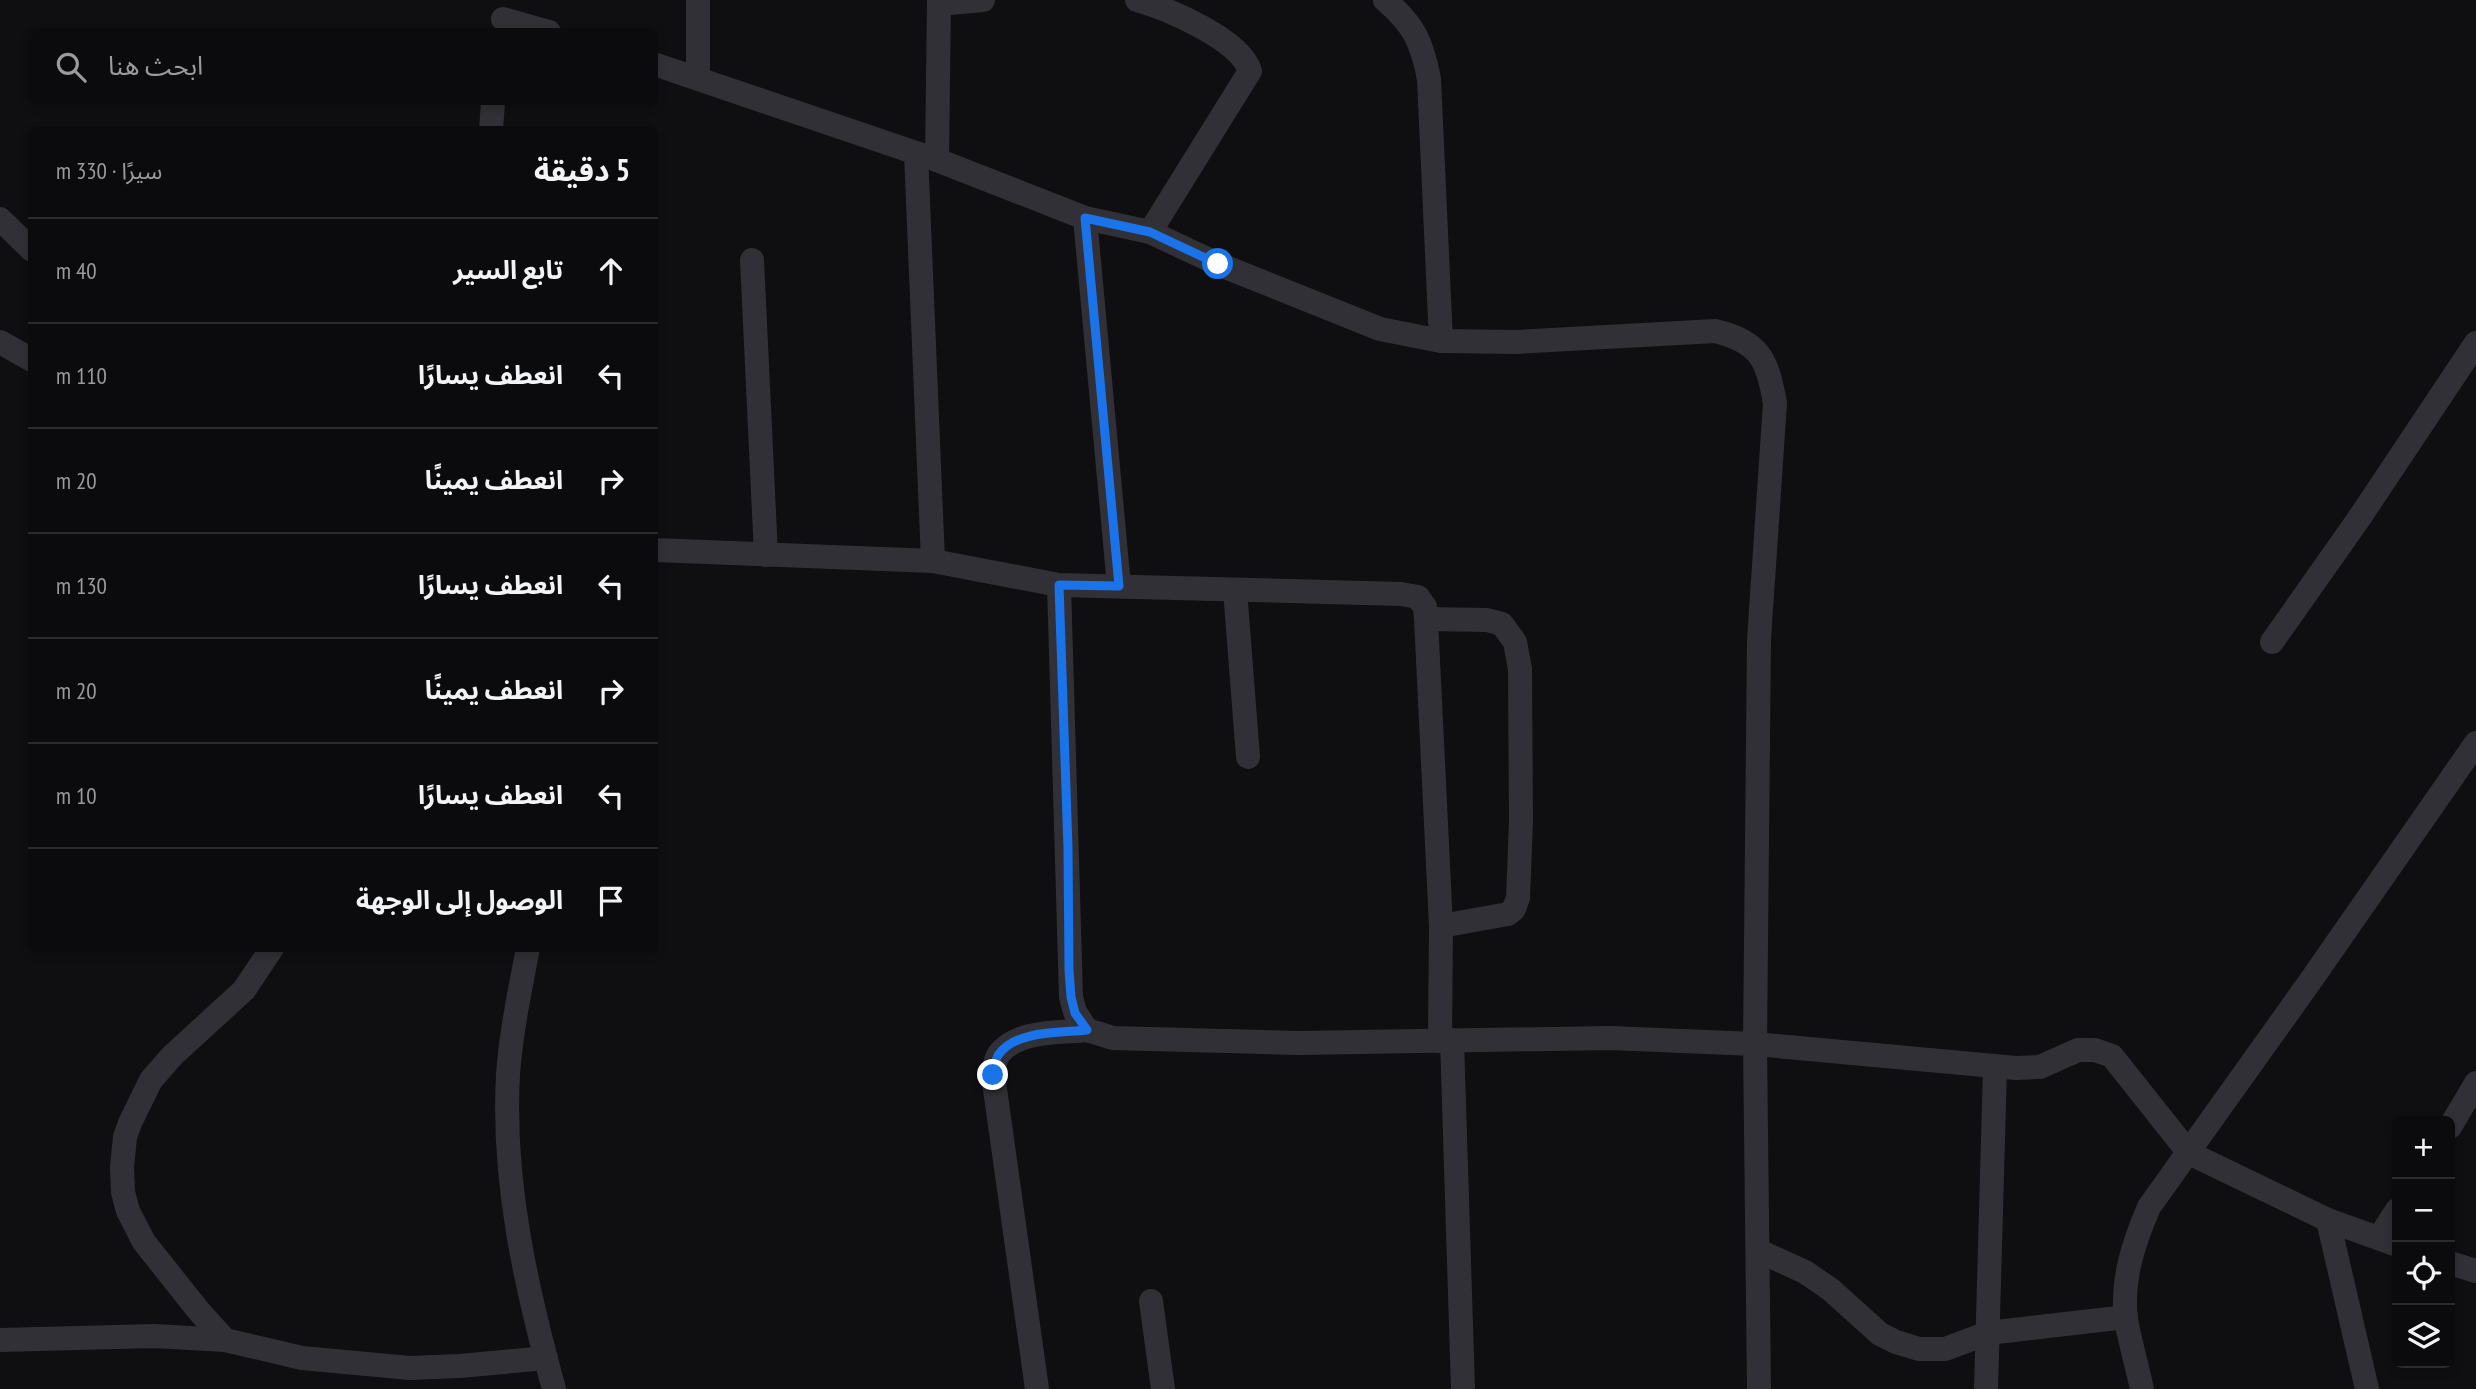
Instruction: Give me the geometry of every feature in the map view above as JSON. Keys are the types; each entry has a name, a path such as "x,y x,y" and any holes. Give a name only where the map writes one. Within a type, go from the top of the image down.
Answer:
{"street":[{"path":"698,0 698,78"},
{"path":"933,561 926,157 939,2 983,0"},
{"path":"1137,0 1189,20 1247,60 1250,71 1150,232"},
{"path":"1385,0 1400,13 1418,37 1429,79 1441,341"},
{"path":"504,17 537,28"},
{"path":"658,65 926,157 1085,218 1150,232 1218,264 1380,329 1441,341 1586,340 1715,331 1739,337 1758,352 1770,373 1775,403 1759,639 1755,1044 1759,1389"},
{"path":"491,126 493,105"},
{"path":"1085,218 1119,586"},
{"path":"0,219 28,246"},
{"path":"751,260 766,555"},
{"path":"0,342 28,358"},
{"path":"2272,642 2476,343"},
{"path":"658,550 933,561 1059,585 1401,594 1418,597 1425,607 1426,619 1463,1389"},
{"path":"1059,585 1068,848 1069,970 1075,1013 1087,1030"},
{"path":"1235,590 1248,757"},
{"path":"1426,619 1487,620 1502,624 1515,642 1520,669 1521,821 1518,898 1514,909 1508,914 1441,926"},
{"path":"2142,1389 2126,1317 2127,1276 2134,1241 2149,1207 2473,755"},
{"path":"225,1340 144,1242 132,1219 123,1192 125,1137 151,1080 172,1056 244,989 269,952"},
{"path":"527,952 508,1073 508,1125 514,1204 528,1291 554,1389"},
{"path":"1037,1389 993,1075 997,1055 1012,1041 1087,1030 1113,1038 1298,1043 1610,1038 1755,1044 1995,1068 2040,1067 2078,1050 2095,1050 2112,1056 2189,1153 2328,1220 2388,1242"},
{"path":"1986,1389 1995,1068"},
{"path":"2455,1119 2476,1083"},
{"path":"2328,1220 2367,1389"},
{"path":"1759,1251 1805,1272 1830,1289 1880,1334 1919,1349 1945,1349 1988,1333 2126,1317"},
{"path":"2455,1265 2476,1271"},
{"path":"1152,1301 1163,1389"},
{"path":"0,1340 154,1336 225,1340 302,1358 400,1368 460,1366 545,1358"}],"route":[{"path":"993,1075 997,1055 1012,1041 1087,1030 1075,1013 1069,970 1068,848 1059,585 1119,586 1085,218 1150,232 1218,264"}]}
